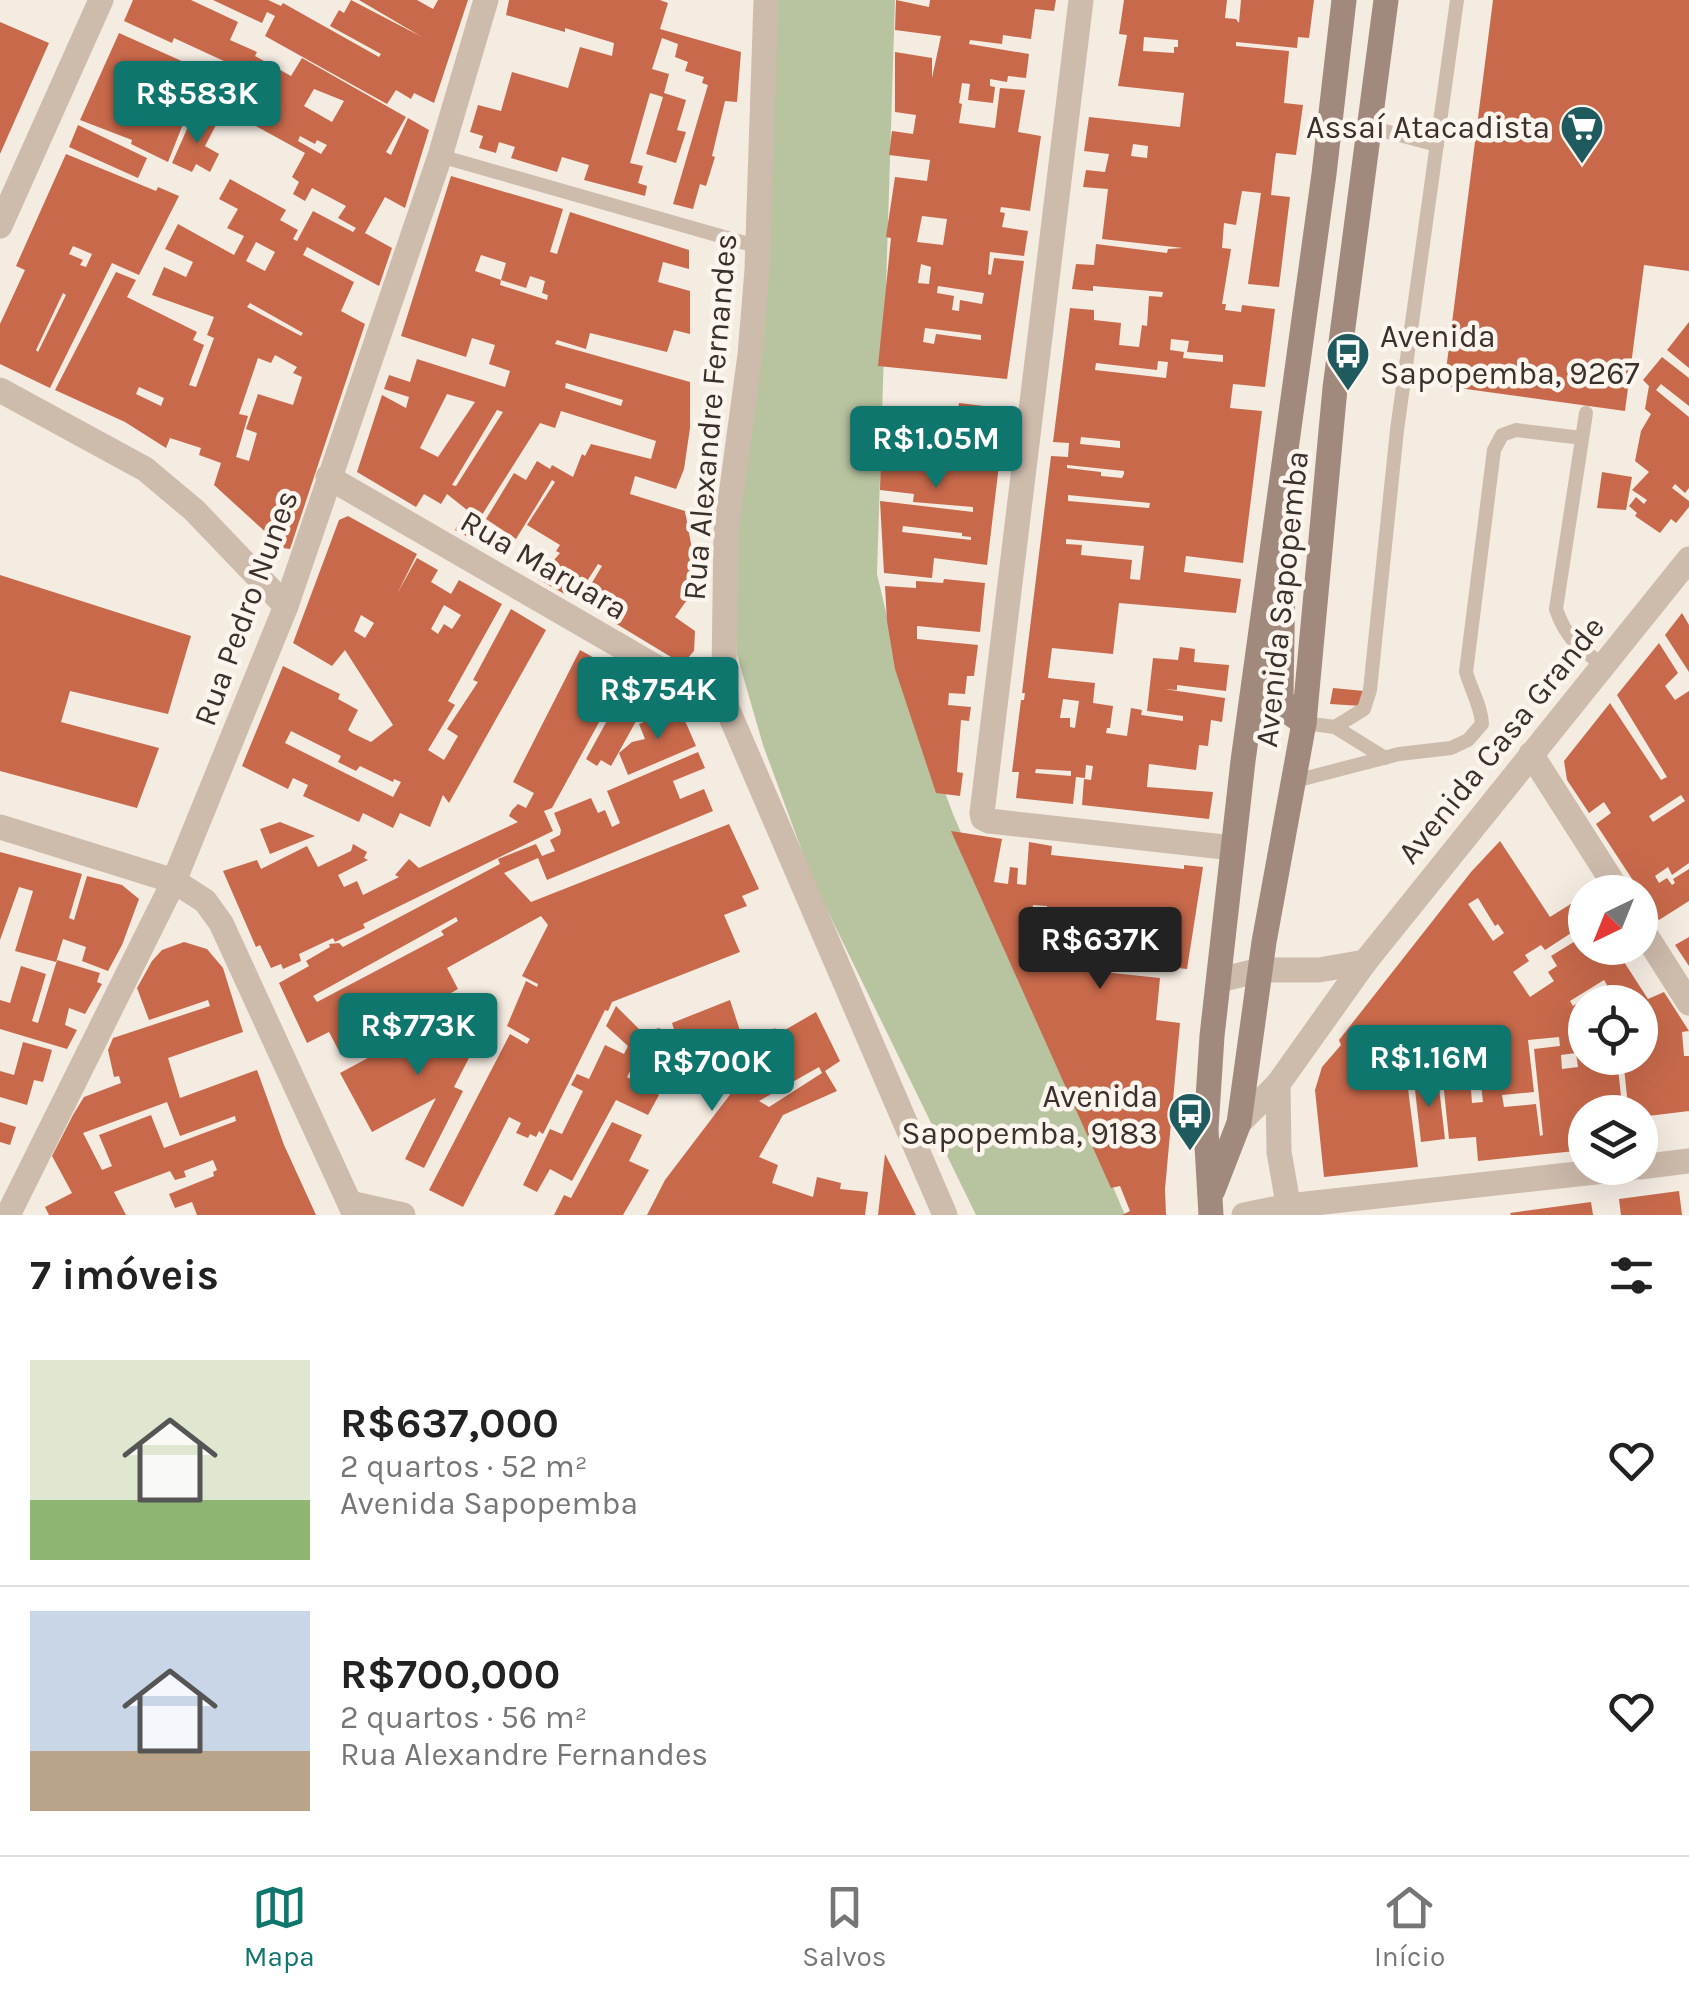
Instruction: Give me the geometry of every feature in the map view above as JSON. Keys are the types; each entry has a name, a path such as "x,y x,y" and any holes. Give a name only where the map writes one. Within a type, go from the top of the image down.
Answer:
{"main road":[{"name":"Avenida Sapopemba","path":"1210,1206 1206,1129 1212,1036 1344,0"},
{"name":"Avenida Sapopemba","path":"1210,1206 1239,1123 1304,724 1335,388 1386,0"},
{"path":"1280,491 1281,696 1286,710 1304,724"}],"street":[{"path":"0,226 102,0"},
{"name":"Rua Pedro Nunes","path":"8,1215 174,880 286,606 440,156 486,0"},
{"name":"Rua Alexandre Fernandes","path":"766,0 759,247 750,355 726,532 726,708 945,1215"},
{"path":"1080,0 982,813 989,821 1233,848"},
{"path":"0,390 145,469 194,510 286,606"},
{"name":"Rua Maruara","path":"328,478 726,708"},
{"name":"Avenida Casa Grande","path":"1239,1123 1278,1084 1365,962 1689,559"},
{"path":"1531,754 1608,875"},
{"path":"0,827 174,880 204,901 220,923 353,1209 403,1215"},
{"path":"1658,954 1689,1003"},
{"path":"1219,980 1261,970 1319,970 1365,962"},
{"path":"1278,1084 1278,1152 1289,1210"},
{"path":"1658,1164 1689,1161"},
{"path":"1244,1215 1568,1176"}],"lane":[{"path":"1335,727 1364,709 1370,690 1397,430 1458,0"},
{"path":"1370,128 1437,145"},
{"path":"440,156 759,247"},
{"path":"1586,413 1556,609 1562,630 1603,666"},
{"path":"1295,781 1385,758 1451,748 1468,740 1482,724 1482,708 1471,691 1466,672 1494,450 1502,435 1516,430 1582,438"},
{"path":"1304,724 1335,727 1385,758"}],"green space":[{"path":"769,0 895,0 877,574 899,668 953,814 1125,1215 976,1215 813,881 763,745 737,655 735,571"}],"building":[{"path":"133,0 191,0 238,22 230,40 257,52 255,56 291,76 302,58 406,117 386,152 391,155 408,118 429,130 405,208 385,197 365,233 392,248 379,286 307,247 303,255 354,282 341,311 365,324 290,549 283,548 214,485 221,463 199,455 201,448 170,438 166,448 125,422 55,390 116,272 136,280 127,297 197,332 193,340 204,345 189,385 196,387 214,338 207,335 214,317 152,295 164,267 186,277 193,262 165,249 178,224 234,255 244,236 227,228 238,209 219,199 230,179 286,210 280,220 298,230 293,239 297,241 313,211 353,232 356,228 338,218 346,206 312,188 305,201 293,194 299,182 292,177 305,153 225,109 244,77 224,67 226,62 124,21","holes":["314,89 344,101 332,122 304,106","300,136 327,145 321,154 298,141","256,242 275,252 265,271 246,261","250,303 303,333 301,336 247,307","275,355 297,367 293,373 302,377 293,405 258,394 246,429 257,433 249,461 236,457 248,416 239,414 258,358 271,363","139,387 164,398 161,406 136,394"]},
{"path":"213,0 268,0 281,6 283,3 379,57 381,54 330,26 339,10 344,13 351,0 422,37 359,0 417,0 433,9 438,0 468,0 434,103 414,93 411,99 396,90 387,104 265,36 275,16 267,12 262,23"},
{"path":"509,0 660,0 668,3 660,29 741,52 737,102 725,101 712,156 715,157 706,186 700,184 693,209 673,204 708,85 702,83 704,77 685,71 688,62 675,57 678,44 662,38 652,69 669,74 664,93 686,100 677,130 686,132 676,163 646,154 663,97 650,93 630,163 643,166 638,183 647,186 645,196 584,180 589,165 562,157 557,172 511,158 515,147 499,142 496,153 479,148 483,136 470,132 478,105 501,111 512,72 568,88 580,47 612,56 614,43 506,15"},
{"path":"896,0 929,7 930,0 1056,0 1054,11 1035,9 1031,39 1003,35 1002,44 970,40 969,44 1029,54 1026,78 1008,76 1007,82 990,79 990,86 995,87 993,103 968,100 970,84 962,83 959,103 959,123 995,128 1000,88 1025,90 1018,132 1041,136 1030,211 1001,207 1000,212 1005,213 1002,227 1028,231 1024,256 990,252 991,275 994,258 1024,261 1007,379 878,366 891,238 886,237 895,177 927,181 930,160 889,155 892,131 913,134 916,115 895,112 895,52 932,58 932,78 941,36 895,30","holes":["922,216 947,219 943,245 917,242","921,264 931,267 929,284 918,283","938,286 984,293 982,304 960,300 959,311 952,310 954,296 937,293","925,328 981,335 981,340 936,334 934,344 923,342"]},
{"path":"1124,0 1227,0 1225,18 1239,23 1241,0 1314,0 1309,38 1298,37 1297,48 1236,42 1236,46 1289,51 1284,103 1303,105 1296,155 1276,153 1275,159 1271,195 1290,197 1279,287 1248,284 1261,193 1242,191 1236,225 1224,223 1222,248 1231,249 1222,304 1226,304 1225,310 1241,312 1242,305 1275,309 1265,387 1233,384 1230,408 1262,411 1243,563 1186,556 1184,572 1241,579 1236,613 1119,603 1113,654 1052,648 1048,678 1095,683 1093,703 1113,706 1106,733 1127,736 1131,708 1142,710 1141,715 1183,721 1183,716 1147,711 1153,658 1178,660 1180,647 1195,649 1194,662 1229,665 1226,691 1177,685 1177,690 1164,689 1225,698 1222,722 1211,720 1208,746 1199,745 1196,770 1149,764 1147,787 1213,792 1209,819 1082,805 1084,779 1091,780 1093,766 1086,765 1085,778 1076,777 1073,804 1016,798 1019,772 1012,772 1025,693 1051,456 1068,457 1069,443 1053,442 1070,308 1094,310 1094,320 1121,323 1119,345 1139,347 1142,325 1147,326 1149,296 1162,297 1163,292 1093,286 1093,291 1072,289 1076,264 1094,265 1096,244 1167,253 1168,249 1183,248 1102,239 1108,189 1083,187 1086,170 1105,172 1109,154 1084,151 1089,117 1180,127 1184,93 1118,86 1127,35 1119,34","holes":["1144,37 1178,40 1174,53 1143,51","1133,144 1148,146 1147,158 1131,156","1171,339 1189,341 1187,352 1223,355 1223,362 1183,358 1184,352 1170,350","1158,361 1168,362 1166,378 1095,370 1096,363 1157,370","1081,437 1120,441 1120,448 1080,444","1067,465 1124,474 1122,478 1101,476 1101,472 1067,468","1068,495 1150,503 1149,508 1068,501","1066,539 1144,546 1140,580 1130,579 1132,560 1081,555 1082,545 1066,544","1063,699 1079,701 1075,728 1070,727 1070,718 1060,718","1036,769 1071,771 1071,776 1035,773"]},
{"path":"1493,0 1689,0 1689,271 1644,265 1625,411 1444,386"},
{"path":"0,22 49,43 0,154"},
{"path":"119,33 204,71 168,162 131,144 132,140 80,120","holes":["129,83 156,95 154,100 127,88"]},
{"path":"194,113 217,123 205,146 219,154 210,172 196,164 192,172 172,163"},
{"path":"78,125 147,158 138,178 69,147"},
{"path":"66,154 156,191 158,187 179,196 139,275 112,263 50,388 0,364 0,324 25,270 16,266","holes":["73,246 92,254 86,267 80,265 83,260 69,254","63,293 66,295 38,352 36,350"]},
{"path":"451,176 563,209 550,252 557,254 570,212 689,250 689,269 663,262 658,282 690,291 690,334 674,330 667,352 590,333 586,349 557,340 555,344 690,382 690,428 684,469 676,489 635,476 630,494 685,511 695,566 695,601 689,597 675,617 695,631 694,651 687,659 676,660 610,620 619,606 590,586 602,566 598,564 575,600 538,579 560,553 556,551 560,545 527,525 555,482 552,480 516,539 486,519 514,473 526,480 537,461 573,477 582,454 585,456 591,444 651,459 656,441 561,411 555,428 540,423 468,537 455,530 467,510 447,494 441,504 424,494 416,507 357,472 382,395 406,408 409,397 384,389 389,375 410,382 417,359 505,387 510,371 489,364 495,345 472,338 466,357 401,336","holes":["481,255 506,263 501,280 475,271","530,276 545,281 542,293 548,295 547,300 500,285 501,280 526,288","566,383 623,400 621,406 565,388","447,394 475,402 438,457 420,448","497,410 503,412 456,486 452,485"]},
{"path":"1689,322 1689,368 1667,350"},
{"path":"1662,357 1689,378 1689,406 1661,384 1656,390 1689,417 1689,488 1685,493 1675,484 1672,488 1689,501 1689,507 1676,523 1671,519 1660,533 1635,516 1637,513 1629,506 1636,497 1644,504 1647,500 1632,490 1649,472 1635,461 1641,431 1651,414 1645,409 1649,386 1643,380"},
{"path":"959,403 984,406 983,420 1004,422 1002,442 957,438 955,459 892,451 892,455 999,465 987,565 934,558 932,578 884,573 880,501 973,512 973,507 913,502 914,494 880,490 882,410 957,417","holes":["903,526 962,533 971,540 902,532"]},
{"path":"1602,472 1632,477 1626,510 1597,508"},
{"path":"348,516 417,554 397,594 417,558 438,570 431,582 451,594 459,580 502,604 448,701 455,705 428,750 444,760 458,736 447,729 478,682 473,680 511,609 546,630 449,803 443,795 430,827 400,813 393,828 363,813 359,822 303,796 308,785 293,778 288,789 242,766 283,666 340,694 338,699 358,710 348,730 352,733 371,742 393,725 345,650 332,666 293,643 339,520","holes":["444,605 461,615 452,629 444,624 438,634 431,629","361,615 374,623 365,638 354,631","291,731 341,756 338,762 356,771 360,766 401,782 393,797 285,743"]},
{"path":"0,575 191,636 168,714 70,691 61,722 159,748 137,808 0,771"},
{"path":"944,579 985,583 980,632 917,626 917,639 978,645 974,676 967,676 965,694 949,693 948,705 971,707 969,721 961,720 957,772 963,773 960,796 936,793 895,669 887,621 885,586 916,588 916,581 943,583"},
{"path":"1682,613 1689,625 1689,672 1665,635"},
{"path":"1659,643 1678,673 1665,686 1675,700 1689,691 1689,863 1672,875 1668,867 1656,875 1629,875 1596,824 1611,813 1604,802 1589,813 1567,780 1564,761 1610,703 1661,780 1667,777 1617,695","holes":["1681,795 1685,801 1653,822 1649,816"]},
{"path":"580,650 625,675 552,808 544,811 553,831 363,924 365,928 299,954 301,961 283,969 281,964 271,968 260,945 256,947 223,871 257,860 261,869 307,846 318,867 351,851 353,844 367,852 364,858 368,860 338,875 344,887 357,881 363,895 399,877 395,875 409,859 419,868 518,822 509,816 512,810 518,804 526,808 534,793 513,782"},
{"path":"1333,688 1364,691 1362,706 1330,704"},
{"path":"621,695 644,707 611,766 601,760 597,766 586,759"},
{"path":"679,707 696,746 628,775 619,753 632,742 645,739 639,724"},
{"path":"698,752 705,768 673,781 680,799 704,789 713,811 547,880 538,858 504,873 531,902 729,824 759,889 742,896 747,906 724,915 740,952 612,1002 543,1134 539,1131 536,1137 530,1134 528,1138 516,1133 521,1123 509,1117 463,1207 429,1190 510,1034 527,1044 530,1039 507,1026 526,981 537,987 538,984 522,976 548,925 541,916 447,968 458,989 408,1017 413,1026 394,1037 390,1029 341,1055 329,1032 307,1043 279,983 309,966 306,961 330,947 329,944 339,943 343,947 500,864 498,859 536,844 542,856 555,851 550,840 560,835 561,830 554,813 591,798 598,813 605,810 612,827 620,823 607,791","holes":["456,917 458,921 441,931 444,935 317,1002 313,996"]},
{"path":"280,822 315,836 270,854 260,829"},
{"path":"951,831 1002,839 994,882 1008,884 1010,867 1018,868 1017,884 1026,885 1029,842 1052,846 1051,855 1184,869 1184,865 1203,867 1187,969 1066,959 1065,968 1160,978 1156,1020 1180,1023 1166,1215 1122,1215 1130,1211 1120,1186 1111,1188","holes":["1033,905 1047,906 1046,921 1023,920 1024,914 1032,915"]},
{"path":"1500,841 1550,917 1568,906 1568,935 1545,950 1541,945 1525,955 1529,961 1513,972 1530,997 1554,981 1548,972 1557,966 1551,956 1568,946 1568,965 1626,965 1639,985 1607,985 1604,980 1596,985 1568,985 1568,1054 1561,1055 1562,1069 1568,1068 1568,1075 1619,1075 1621,1095 1568,1095 1568,1152 1478,1161 1476,1137 1449,1139 1441,1062 1458,1059 1457,1049 1435,1052 1436,1059 1421,1061 1423,1072 1406,1073 1418,1167 1324,1177 1315,1090 1322,1067 1341,1045 1339,1040 1471,872","holes":["1478,898 1495,926 1498,924 1504,933 1493,941 1468,904","1559,1037 1560,1046 1534,1049 1543,1135 1540,1136 1536,1104 1504,1107 1502,1095 1534,1092 1528,1040","1401,1038 1404,1058 1391,1060 1389,1048 1373,1050 1372,1042","1480,1075 1483,1102 1472,1103 1470,1077"]},
{"path":"0,852 82,874 69,918 74,920 87,876 122,885 139,899 108,971 82,961 86,947 63,939 56,962 15,951 33,891 19,887 0,940"},
{"path":"1689,869 1689,901 1659,920 1658,881 1667,878 1672,885 1673,879"},
{"path":"1689,937 1689,966 1675,945"},
{"path":"184,942 207,949 223,968 243,1032 168,1058 180,1098 257,1070 284,1145 316,1215 197,1215 192,1202 175,1208 169,1194 214,1176 217,1170 213,1160 184,1171 186,1177 175,1180 170,1171 114,1192 126,1215 49,1215 45,1207 72,1193 52,1156 73,1115 84,1097 121,1083 119,1076 114,1077 108,1050 113,1038 210,1006 208,1000 149,1020 137,988 162,950","holes":["167,1102 180,1136 235,1116 236,1121 164,1148 151,1115 99,1135 112,1166 102,1170 83,1133"]},
{"path":"57,960 100,973 97,982 102,984 85,1014 69,1008 65,1025 77,1030 67,1049 0,1029 0,1000 10,1003 21,966 46,974 32,1021 38,1023"},
{"path":"1664,992 1689,1031 1682,1032 1684,1056 1689,1056 1689,1111 1658,1115 1658,1095 1627,1095 1625,1075 1658,1075 1658,995"},
{"path":"730,1000 743,1040 717,1050 720,1056 737,1045 740,1050 775,1028 778,1034 816,1012 840,1061 825,1071 837,1091 783,1115 759,1157 778,1165 772,1183 813,1197 817,1177 841,1183 840,1189 868,1192 865,1215 647,1215 665,1180 735,1088 683,1059 664,1094 647,1084 656,1066 638,1056 627,1077 659,1095 648,1115 616,1100 572,1181 550,1169 537,1192 523,1185 550,1129 562,1134 583,1091 571,1085 577,1074 589,1079 605,1045 624,1054 628,1046 606,1026 616,1006 643,1033 659,1028 677,1039 672,1023","holes":["819,1067 822,1073 769,1107 759,1101"]},
{"path":"472,1002 485,1027 454,1087 463,1091 424,1168 405,1159 436,1098 372,1132 340,1073"},
{"path":"23,1042 52,1050 43,1082 34,1080 27,1105 0,1097 0,1071 14,1075"},
{"path":"1438,1079 1445,1139 1421,1142 1414,1081"},
{"path":"0,1122 16,1127 10,1145 0,1142"},
{"path":"612,1122 642,1135 629,1161 649,1170 623,1215 554,1215 564,1195 571,1198"},
{"path":"885,1154 909,1201 916,1215 878,1215"},
{"path":"1679,1191 1682,1215 1621,1215 1619,1199"},
{"path":"1591,1202 1593,1215 1510,1213"}],"place":[{"name":"Assaí Atacadista","path":"1582,165"},
{"name":"Avenida Sapopemba, 9267","path":"1348,392"},
{"name":"Avenida Sapopemba, 9183","path":"1190,1152"}]}
